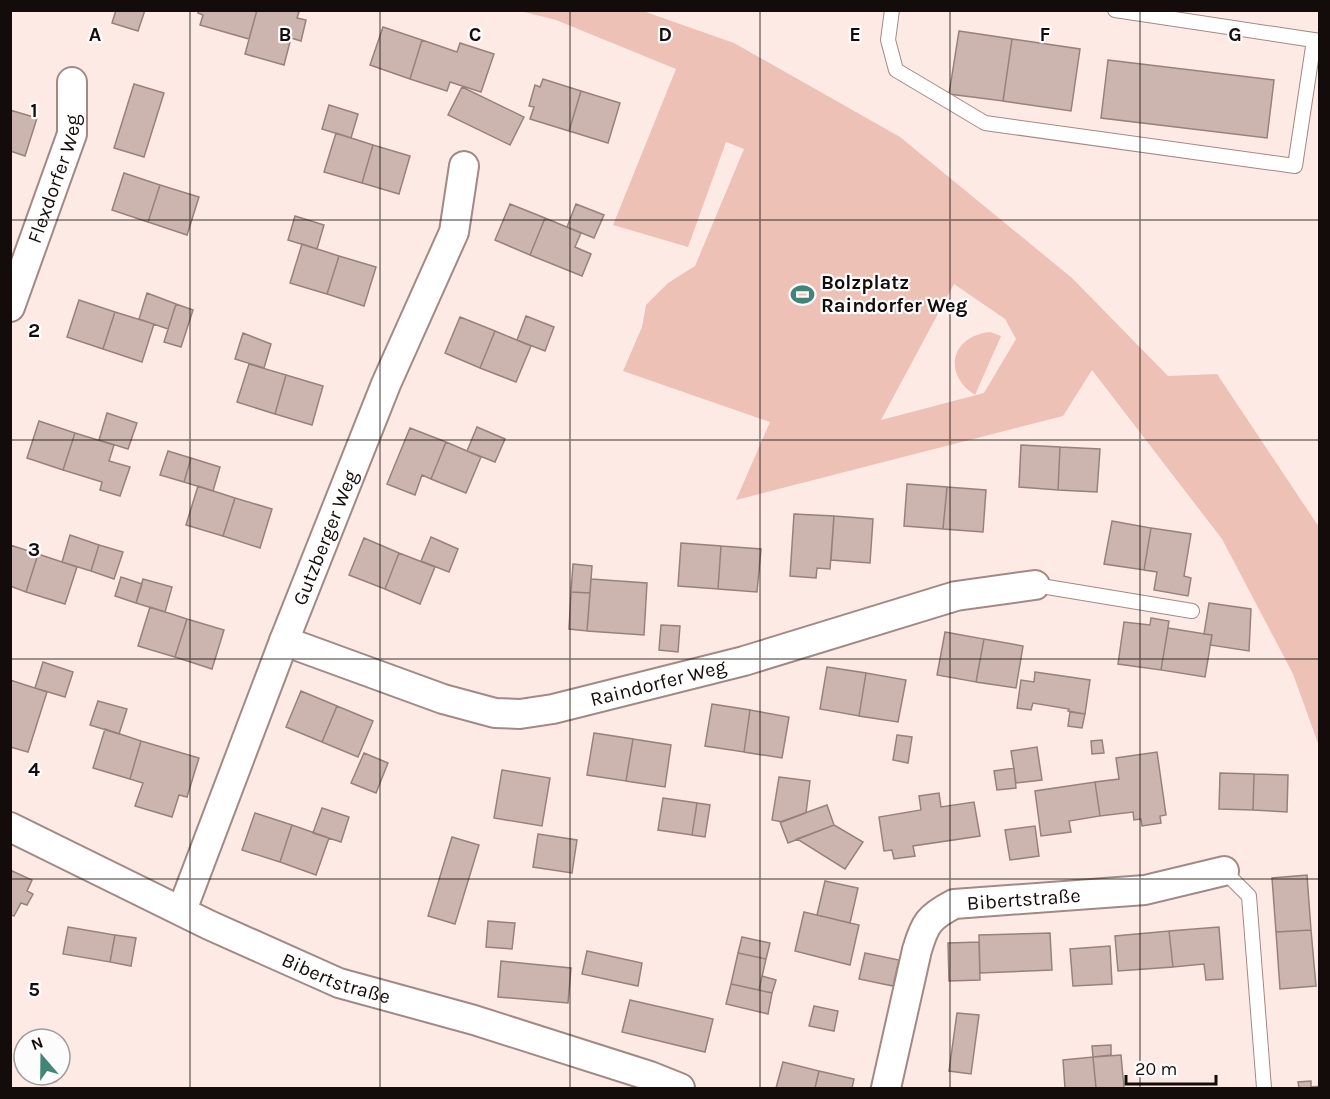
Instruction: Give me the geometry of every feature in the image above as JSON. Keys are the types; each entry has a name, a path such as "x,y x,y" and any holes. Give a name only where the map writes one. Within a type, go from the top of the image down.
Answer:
{"street":[{"name":"Flexdorfer Weg","path":"10,307 72,134 72,82"},
{"name":"Gutzberger Weg","path":"182,910 284,641 386,384 454,232 464,166"},
{"name":"Raindorfer Weg","path":"284,641 442,699 495,713 520,714 553,709 744,661 957,596 1035,585"},
{"name":"Bibertstraße","path":"10,827 209,925 339,983 474,1020 650,1076 680,1089"},
{"name":"Bibertstraße","path":"886,1089 917,950 923,928 933,915 954,904 1145,890 1224,871"}],"lane":[{"path":"892,10 888,40 896,70 985,123 1295,166 1317,41 1114,10"},
{"path":"1035,585 1192,611"},
{"path":"1224,871 1249,896 1264,1089"}],"shaded area":[{"path":"520,11 643,11 734,43 900,137 1072,278 1168,376 1217,374 1319,527 1319,746 1293,674 1222,539 1092,370 1063,416 736,500 770,422 623,371 642,327 646,305 668,283 695,266 744,149 726,142 688,247 613,225 676,69 556,20","holes":["954,284 1005,319 1016,339 984,393 881,420"]},
{"path":"990,332 1001,336 975,395 958,377 955,367 956,357 959,348 967,341 977,335"}],"building":[{"path":"116,10 145,10 138,31 112,23"},
{"path":"198,10 257,10 249,39 200,25 203,15 198,13"},
{"path":"257,10 292,10 299,12 297,18 306,20 301,41 291,38 284,65 245,54"},
{"path":"383,27 422,40 410,79 370,65"},
{"path":"959,31 1012,39 1003,101 949,94"},
{"path":"1012,39 1080,49 1071,111 1003,101"},
{"path":"422,40 457,52 460,43 494,54 481,92 450,82 447,91 410,79"},
{"path":"1108,60 1274,80 1267,138 1101,118"},
{"path":"543,79 581,91 569,131 530,119 534,107 529,106 535,85 540,87"},
{"path":"134,84 164,93 144,157 114,148"},
{"path":"462,87 524,117 510,145 448,115"},
{"path":"581,91 620,103 608,143 569,131"},
{"path":"329,105 358,114 351,138 322,129"},
{"path":"10,110 37,118 25,156 10,151"},
{"path":"336,133 373,145 362,183 324,172"},
{"path":"373,145 410,156 399,194 362,183"},
{"path":"124,173 160,185 148,222 112,210"},
{"path":"160,185 199,197 187,235 148,222"},
{"path":"510,204 545,218 530,255 495,240"},
{"path":"576,204 604,215 594,238 567,227"},
{"path":"295,216 324,225 317,249 288,240"},
{"path":"545,218 581,233 575,247 591,254 582,276 530,255"},
{"path":"302,244 339,256 327,294 290,283"},
{"path":"339,256 376,267 364,306 327,294"},
{"path":"147,293 176,304 168,329 139,319"},
{"path":"79,300 115,312 103,349 67,337"},
{"path":"176,304 193,310 181,347 164,342"},
{"path":"115,312 154,324 142,362 103,349"},
{"path":"526,316 554,327 545,351 517,340"},
{"path":"460,317 495,331 480,368 445,353"},
{"path":"495,331 531,346 516,382 480,368"},
{"path":"243,333 271,344 264,368 235,359"},
{"path":"249,364 286,375 275,414 237,402"},
{"path":"286,375 323,386 312,425 275,414"},
{"path":"107,413 137,423 128,449 99,440"},
{"path":"39,421 75,433 63,470 27,458"},
{"path":"477,427 505,439 495,462 467,451"},
{"path":"410,428 446,442 431,479 422,475 415,495 387,484"},
{"path":"75,433 114,445 109,461 130,467 120,496 100,490 102,482 63,470"},
{"path":"446,442 481,457 466,493 431,479"},
{"path":"1021,445 1060,447 1058,490 1019,487"},
{"path":"1060,447 1100,449 1097,492 1058,490"},
{"path":"168,451 191,458 184,482 160,475"},
{"path":"191,458 220,467 213,491 184,482"},
{"path":"907,484 947,487 943,529 904,526"},
{"path":"198,486 235,498 223,536 186,525"},
{"path":"947,487 986,490 983,532 943,529"},
{"path":"235,498 272,509 260,548 223,536"},
{"path":"794,514 834,516 830,569 817,568 816,578 790,576"},
{"path":"834,516 873,519 870,563 831,560"},
{"path":"1112,521 1151,528 1144,570 1104,564"},
{"path":"1151,528 1191,534 1184,576 1191,578 1188,596 1154,590 1157,572 1144,570"},
{"path":"70,535 99,545 91,571 62,562"},
{"path":"431,537 458,549 449,572 421,561"},
{"path":"364,538 399,553 385,589 349,575"},
{"path":"681,543 721,546 718,589 678,586"},
{"path":"10,545 38,554 26,592 10,586"},
{"path":"99,545 123,552 114,579 91,571"},
{"path":"721,546 761,549 757,592 718,589"},
{"path":"399,553 435,567 420,604 385,589"},
{"path":"38,554 77,567 65,604 26,592"},
{"path":"573,564 592,566 590,593 571,592"},
{"path":"121,577 142,584 136,603 115,596"},
{"path":"143,579 172,587 165,612 136,603"},
{"path":"591,579 647,583 644,635 587,631"},
{"path":"571,592 590,593 587,631 569,629"},
{"path":"1209,603 1251,609 1249,651 1210,645 1212,635 1204,634"},
{"path":"150,607 187,619 175,657 138,646"},
{"path":"1151,618 1169,621 1161,670 1118,664 1124,622 1150,625"},
{"path":"187,619 224,630 212,669 175,657"},
{"path":"661,625 680,626 678,652 659,650"},
{"path":"1168,628 1212,635 1205,677 1161,670"},
{"path":"945,632 984,639 976,682 937,675"},
{"path":"984,639 1023,646 1016,688 976,682"},
{"path":"43,662 73,672 65,697 35,688"},
{"path":"827,667 866,673 859,716 820,709"},
{"path":"1035,672 1090,680 1085,714 1033,703 1031,710 1017,708 1021,680 1034,682"},
{"path":"866,673 906,680 898,722 859,716"},
{"path":"10,680 47,692 28,752 10,747"},
{"path":"301,691 337,706 322,742 286,727"},
{"path":"98,701 127,709 119,734 90,725"},
{"path":"712,704 750,710 744,752 705,746"},
{"path":"337,706 373,721 358,757 322,742"},
{"path":"750,710 789,717 782,758 744,752"},
{"path":"1070,712 1085,714 1082,728 1068,726"},
{"path":"105,729 141,741 130,779 93,768"},
{"path":"594,733 633,739 626,781 587,775"},
{"path":"897,735 912,737 908,763 893,760"},
{"path":"633,739 671,745 665,787 626,781"},
{"path":"1102,740 1104,753 1092,754 1091,741"},
{"path":"141,741 199,758 187,797 179,795 172,817 135,806 143,783 130,779"},
{"path":"1037,747 1042,780 1016,783 1011,751"},
{"path":"1157,752 1166,815 1160,816 1161,823 1142,826 1141,819 1134,820 1133,812 1100,816 1095,782 1119,779 1116,758"},
{"path":"364,753 388,763 376,793 351,783"},
{"path":"1014,768 1016,788 997,790 994,771"},
{"path":"502,770 550,778 542,826 494,818"},
{"path":"1220,773 1254,774 1253,810 1219,809"},
{"path":"1254,774 1288,775 1287,812 1253,810"},
{"path":"779,777 810,781 806,813 782,822 772,820"},
{"path":"1095,782 1100,816 1069,821 1071,832 1041,836 1035,791"},
{"path":"939,793 941,807 974,802 980,836 913,846 915,856 894,859 892,850 884,851 879,817 921,810 919,796"},
{"path":"663,798 697,803 692,835 658,830"},
{"path":"697,803 710,805 705,837 692,835"},
{"path":"827,805 834,825 788,843 780,822"},
{"path":"322,808 349,817 341,842 313,833"},
{"path":"255,813 292,825 280,862 242,850"},
{"path":"292,825 329,838 316,875 280,862"},
{"path":"834,825 863,842 845,869 797,839"},
{"path":"1035,826 1039,856 1010,860 1005,830"},
{"path":"538,834 577,840 572,873 533,867"},
{"path":"452,837 479,845 455,924 428,916"},
{"path":"10,870 32,880 27,891 33,894 27,905 21,903 14,916 10,915"},
{"path":"1307,875 1311,930 1276,932 1272,878"},
{"path":"825,881 858,888 850,923 817,915"},
{"path":"804,912 859,925 850,965 795,951"},
{"path":"488,921 515,923 512,949 486,947"},
{"path":"68,927 115,935 110,962 63,954"},
{"path":"1219,927 1223,979 1206,980 1204,964 1173,967 1169,931"},
{"path":"1311,930 1316,986 1280,989 1276,932"},
{"path":"1169,931 1173,967 1118,971 1115,936"},
{"path":"1050,933 1052,970 980,973 979,935"},
{"path":"115,935 136,938 131,966 110,962"},
{"path":"742,937 770,943 766,959 738,953"},
{"path":"979,942 980,980 949,981 948,943"},
{"path":"1110,946 1112,984 1073,986 1070,949"},
{"path":"587,951 642,963 638,986 582,974"},
{"path":"738,953 766,959 759,990 731,984"},
{"path":"865,953 899,960 893,986 859,979"},
{"path":"501,961 571,968 568,1003 498,997"},
{"path":"762,976 776,980 772,993 759,990"},
{"path":"731,984 772,993 768,1014 726,1004"},
{"path":"630,1000 713,1019 705,1052 622,1032"},
{"path":"814,1006 838,1011 834,1031 809,1026"},
{"path":"957,1013 979,1015 971,1074 949,1071"},
{"path":"1111,1045 1111,1055 1093,1057 1092,1046"},
{"path":"1121,1055 1124,1088 1096,1088 1093,1057"},
{"path":"1093,1057 1096,1088 1065,1088 1063,1060"},
{"path":"783,1062 819,1071 815,1088 776,1088"},
{"path":"819,1071 854,1079 852,1088 815,1088"},
{"path":"1311,1081 1311,1087 1320,1086 1320,1088 1299,1088 1298,1082"}],"place":[{"name":"Bolzplatz Raindorfer Weg","path":"803,294"}]}
